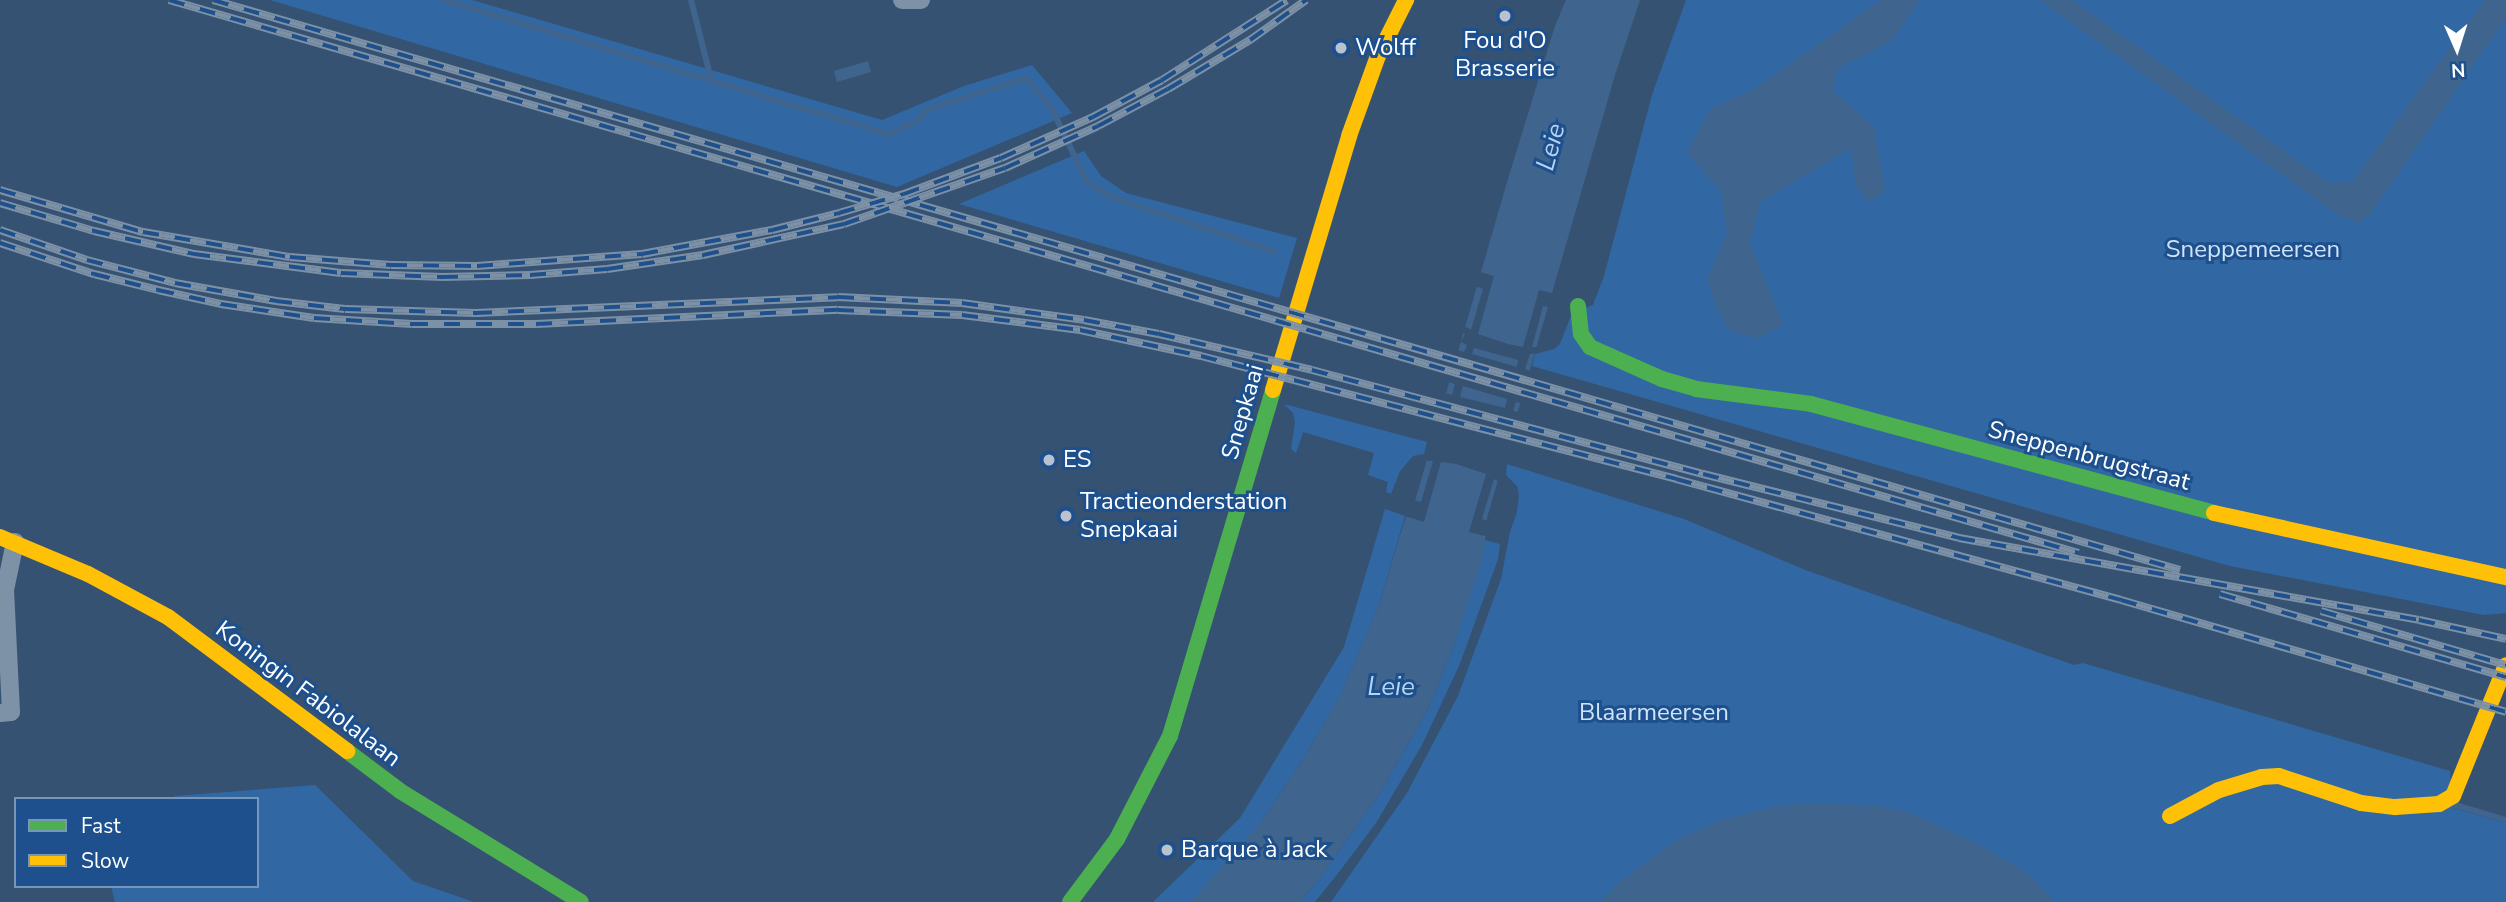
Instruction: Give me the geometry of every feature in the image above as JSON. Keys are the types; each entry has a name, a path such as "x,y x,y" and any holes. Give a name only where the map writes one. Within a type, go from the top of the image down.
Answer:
{"street":[{"path":"902,0 921,0"},
{"name":"Snepkaai","path":"1070,902 1117,839 1170,736 1349,136 1378,56 1406,0"},
{"name":"Sneppenbrugstraat","path":"1578,306 1581,334 1590,347 1662,379 1696,389 1811,404 2219,514 2506,577"},
{"path":"0,713 11,712 5,590 7,540"},
{"name":"Koningin Fabiolalaan","path":"7,540 88,574 168,617 400,791 581,902"},
{"path":"2170,816 2219,790 2262,777 2279,776 2361,803 2395,807 2439,804 2453,796 2506,665"}],"green space":[{"path":"270,0 472,0 882,120 964,86 1032,65 1072,113 897,187"},
{"name":"Sneppemeersen","path":"1686,0 2506,0 2506,613 2484,615 2230,566 1532,366 1535,354 1554,349 1560,344 1572,313 1593,305 1604,276 1652,95"},
{"path":"1084,151 1101,176 1126,193 1297,238 1279,298 959,204"},
{"path":"1284,404 1427,442 1424,454 1413,456 1400,471 1391,494 1386,492 1388,482 1368,475 1374,453 1303,432 1296,453 1291,449 1295,423 1293,413"},
{"name":"Blaarmeersen","path":"1507,464 1684,519 1808,571 2074,665 2083,663 2450,771 2453,808 2506,823 2506,902 1331,902 1407,793 1458,696 1501,579 1510,532 1517,512 1519,495 1517,486 1506,475"},
{"path":"1385,509 1405,516 1379,605 1340,696 1302,761 1261,822 1198,896 1191,902 1153,902 1240,818 1344,647"},
{"path":"1485,540 1500,544 1498,559 1459,666 1422,745 1376,823 1339,872 1315,902 1299,902 1314,886 1380,793 1429,707 1455,642"},
{"path":"315,785 413,881 474,902 115,902 112,888 259,888 259,797 175,796"}],"water":[{"name":"Leie","path":"1566,0 1640,0 1615,75 1487,518 1484,552 1455,642 1429,707 1380,793 1314,886 1299,902 1191,902 1261,822 1302,761 1340,696 1379,605 1404,522 1415,501 1507,182 1555,26"},
{"path":"1881,0 1920,0 1891,41 1838,68 1833,91 1874,127 1885,191 1869,202 1856,187 1851,148 1760,202 1750,243 1783,324 1759,338 1730,331 1716,307 1707,281 1727,232 1721,191 1687,153 1710,109 1754,89"},
{"path":"2040,0 2072,0 2329,183 2352,182 2485,0 2506,0 2506,18 2371,213 2358,223 2338,215"},
{"path":"868,61 871,72 837,82 834,71"},
{"path":"1813,803 1876,806 1908,812 1978,844 2030,875 2054,902 1601,902 1622,880 1678,839 1724,819 1777,806"}],"pier":[{"path":"1477,271 1494,276 1478,334 1523,347 1539,290 1556,294 1552,308 1543,306 1532,347 1541,347 1539,353 1530,354 1525,369 1533,372 1524,404 1516,402 1513,411 1521,413 1501,483 1494,479 1482,519 1490,522 1489,537 1469,532 1486,474 1456,464 1441,462 1424,522 1405,516 1412,500 1421,502 1433,461 1423,461 1442,392 1452,395 1455,384 1445,381 1454,349 1464,352 1467,345 1461,342 1465,334 1460,330 1461,324 1471,330 1483,289 1472,285","holes":["1474,348 1518,360 1517,367 1472,354","1463,386 1507,399 1505,408 1460,397"]}],"waterway":[{"path":"444,0 889,134 919,120 926,110 1026,78 1052,109 1087,182 1114,198 1275,252"},
{"path":"691,0 711,79"},
{"path":"2455,805 2506,820"}],"railway":[{"path":"169,0 2079,553"},
{"path":"213,0 2180,570"},
{"path":"0,190 143,232 290,257 391,265 477,266 642,254 772,230 839,213 904,194 1001,158 1093,117 1162,80 1287,0"},
{"path":"0,203 94,231 194,254 341,273 442,277 530,275 607,269 703,255 844,224 1005,168 1098,126 1168,89 1250,40 1306,0"},
{"path":"0,230 87,260 175,283 276,301 345,309 476,313 838,297 962,303 1084,320 1159,334 1312,370 1703,474 1959,538 2419,620 2506,639"},
{"path":"0,243 94,274 158,290 221,304 314,318 412,324 536,324 838,310 962,315 1080,330 1201,356 1676,479 2121,600 2506,712"},
{"path":"2220,594 2506,677"},
{"path":"2321,611 2506,665"}],"traffic: fast":[{"path":"1578,306 1581,334 1590,347 1662,379 1696,389 1811,404 2214,513"},
{"path":"1070,902 1117,839 1170,736 1273,390"},
{"path":"347,751 400,791 581,902"}],"traffic: slow":[{"path":"1273,390 1349,136 1378,56 1406,0"},
{"path":"2214,513 2506,577"},
{"path":"0,537 88,574 168,617 347,751"},
{"path":"2170,816 2219,790 2262,777 2279,776 2361,803 2395,807 2439,804 2453,796 2506,665"}],"place":[{"name":"Fou d'O Brasserie","path":"1505,16"},
{"name":"Wolff","path":"1341,48"},
{"name":"ES","path":"1049,460"},
{"name":"Tractieonderstation Snepkaai","path":"1066,516"},
{"name":"Barque à Jack","path":"1167,850"}]}
